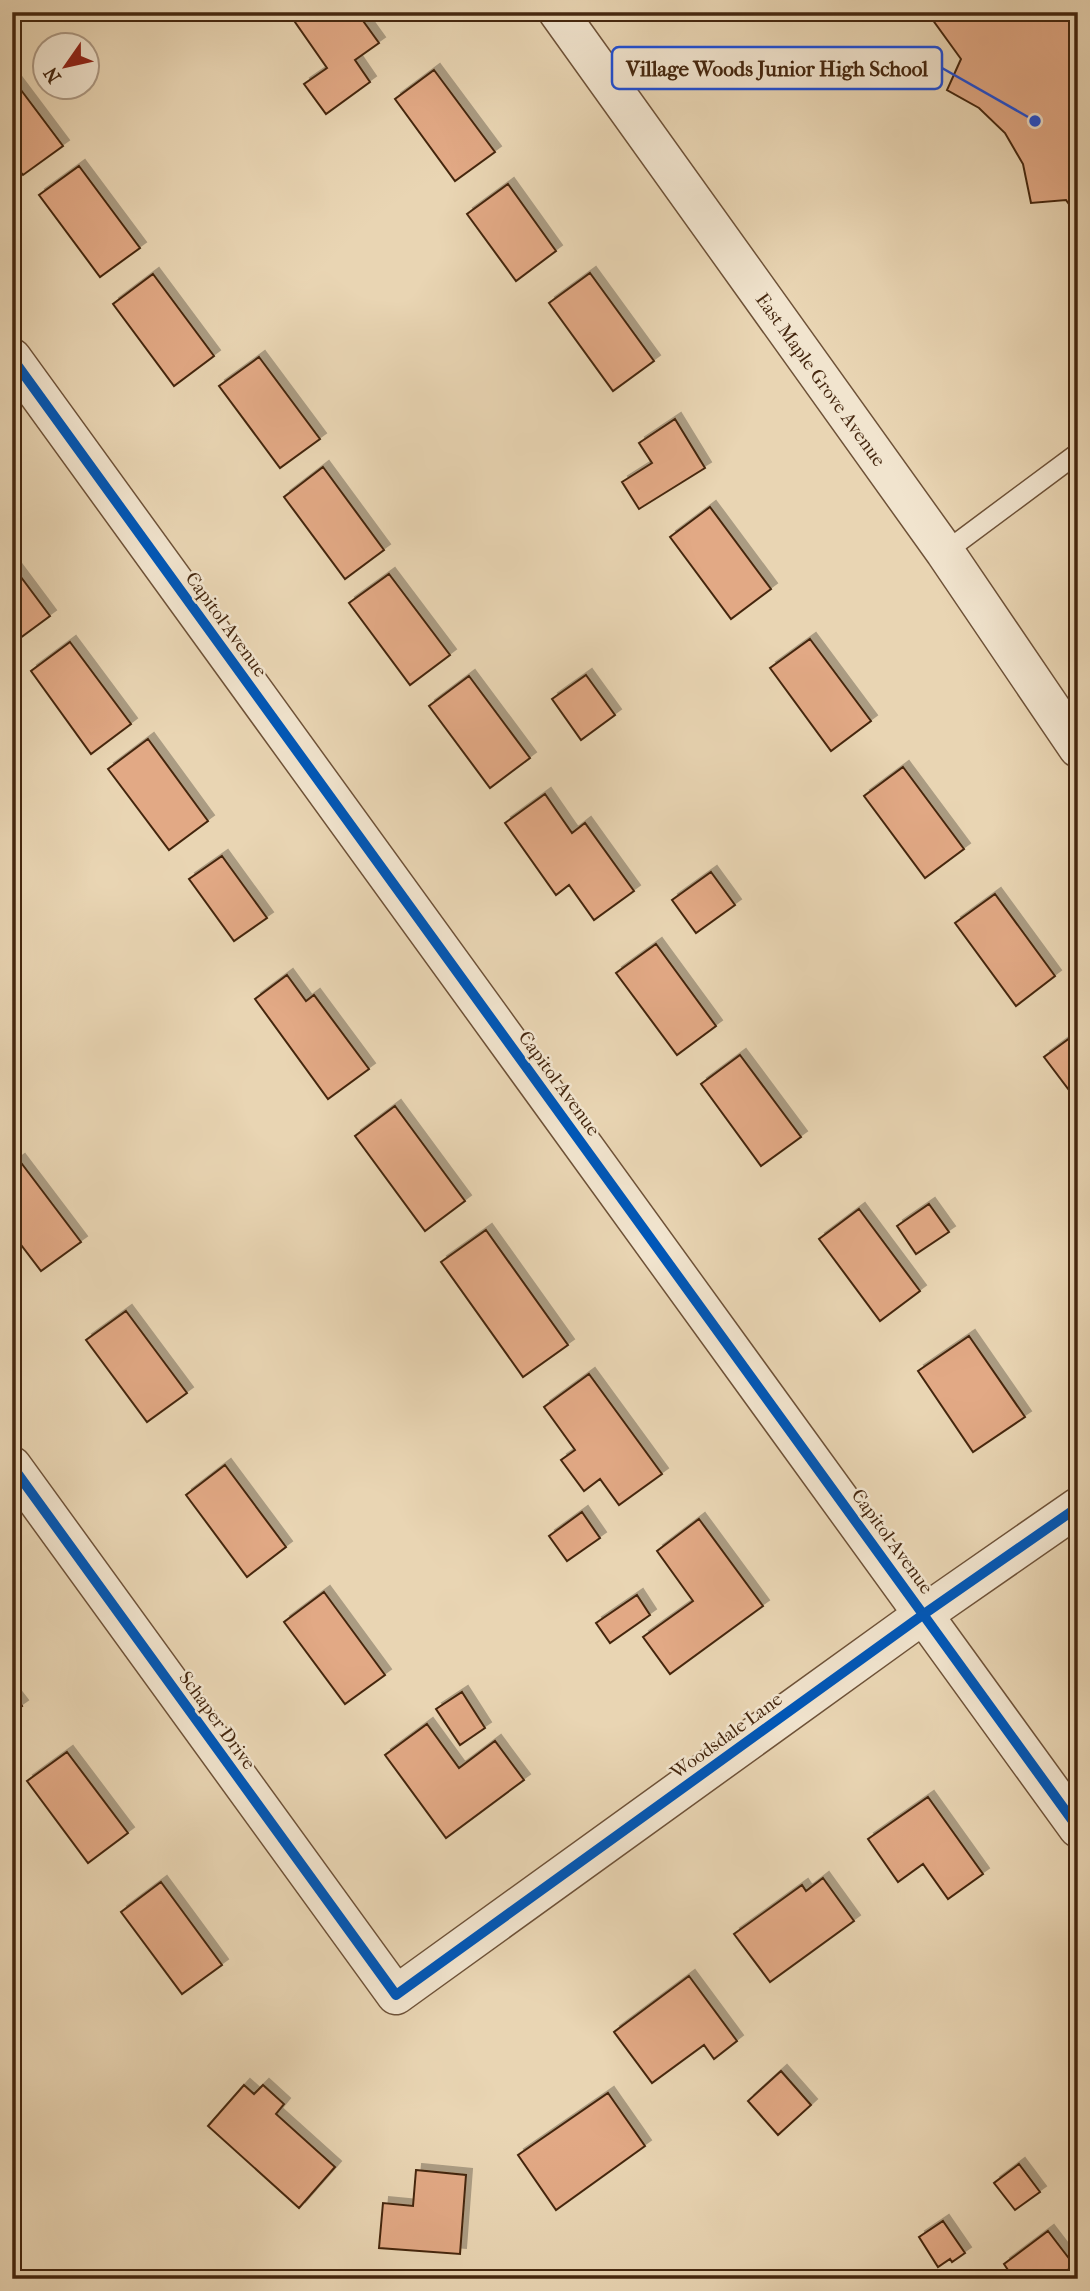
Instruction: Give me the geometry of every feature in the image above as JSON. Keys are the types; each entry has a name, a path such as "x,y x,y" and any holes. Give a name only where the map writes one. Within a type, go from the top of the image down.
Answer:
{"street":[{"name":"East Maple Grove Avenue","path":"558,12 945,552 1078,748"},
{"name":"Capitol Avenue","path":"12,358 1078,1828"},
{"name":"Schaper Drive","path":"12,1466 396,1995"},
{"name":"Woodsdale Lane","path":"396,1995 924,1614 1078,1507"}],"lane":[{"path":"945,552 1078,453"}],"building":[{"path":"288,12 369,12 361,18 379,43 355,60 370,82 326,114 304,84 327,68"},
{"path":"927,12 1078,12 1078,217 1066,200 1031,203 1023,164 1005,133 979,108 947,90 961,59"},
{"path":"434,70 495,152 455,181 395,99"},
{"path":"12,78 63,146 23,175 12,161"},
{"path":"79,166 140,248 100,277 39,195"},
{"path":"508,184 556,251 516,281 467,214"},
{"path":"590,273 654,361 613,391 549,303"},
{"path":"153,274 214,356 174,386 113,304"},
{"path":"259,357 320,439 280,468 219,386"},
{"path":"675,419 705,468 639,509 622,482 652,463 639,443"},
{"path":"323,467 384,550 345,579 284,497"},
{"path":"710,507 771,589 731,619 670,537"},
{"path":"12,565 50,616 12,644"},
{"path":"389,574 450,655 410,685 349,603"},
{"path":"810,639 871,721 831,751 770,668"},
{"path":"70,642 131,724 91,754 31,671"},
{"path":"586,675 615,715 581,740 552,699"},
{"path":"469,676 530,758 490,788 429,706"},
{"path":"148,739 208,821 169,850 108,769"},
{"path":"903,767 964,849 925,878 864,796"},
{"path":"545,794 572,833 585,823 634,891 594,920 569,885 556,895 505,823"},
{"path":"222,856 267,918 234,941 189,879"},
{"path":"711,872 735,905 696,933 672,900"},
{"path":"995,894 1055,976 1016,1006 955,923"},
{"path":"656,944 716,1026 677,1055 616,973"},
{"path":"287,975 306,1001 314,995 369,1069 328,1099 255,999"},
{"path":"1078,1032 1078,1102 1044,1057"},
{"path":"740,1055 801,1137 761,1166 701,1084"},
{"path":"395,1106 465,1201 425,1231 355,1136"},
{"path":"19,1160 81,1242 41,1271 12,1233 12,1165"},
{"path":"929,1204 949,1232 916,1254 897,1226"},
{"path":"859,1209 920,1291 880,1321 819,1239"},
{"path":"486,1230 568,1345 523,1377 441,1262"},
{"path":"126,1311 187,1393 147,1422 86,1340"},
{"path":"969,1336 1025,1417 973,1452 918,1371"},
{"path":"589,1374 662,1474 619,1505 600,1479 584,1491 561,1460 575,1450 544,1407"},
{"path":"225,1465 286,1547 247,1577 186,1495"},
{"path":"582,1512 600,1538 567,1561 549,1536"},
{"path":"699,1519 763,1606 670,1674 643,1637 693,1601 657,1551"},
{"path":"324,1592 385,1675 345,1704 284,1622"},
{"path":"637,1595 650,1615 610,1643 596,1623"},
{"path":"462,1692 485,1728 460,1745 436,1709"},
{"path":"12,1693 22,1706 12,1713"},
{"path":"427,1724 459,1768 495,1741 524,1780 446,1838 385,1755"},
{"path":"67,1752 128,1833 88,1863 27,1781"},
{"path":"928,1797 983,1874 948,1899 923,1864 898,1882 868,1839"},
{"path":"823,1878 854,1921 770,1982 734,1934 802,1885 806,1891"},
{"path":"161,1882 222,1965 182,1994 121,1912"},
{"path":"689,1976 737,2041 714,2059 704,2045 652,2083 614,2032"},
{"path":"781,2071 811,2105 778,2135 748,2101"},
{"path":"244,2085 254,2094 263,2085 284,2104 276,2114 335,2167 299,2208 208,2126"},
{"path":"608,2093 645,2146 556,2210 518,2155"},
{"path":"1019,2164 1040,2192 1015,2210 994,2183"},
{"path":"416,2170 466,2175 460,2254 379,2248 383,2203 413,2206"},
{"path":"943,2221 965,2253 938,2267 919,2237"},
{"path":"1048,2231 1074,2265 1056,2279 1014,2279 1004,2264"}],"cycle path":[{"path":"12,358 1078,1828"},
{"path":"12,1466 396,1995 924,1614 1078,1507"}],"place":[{"name":"Village Woods Junior High School","path":"1035,121"}]}
